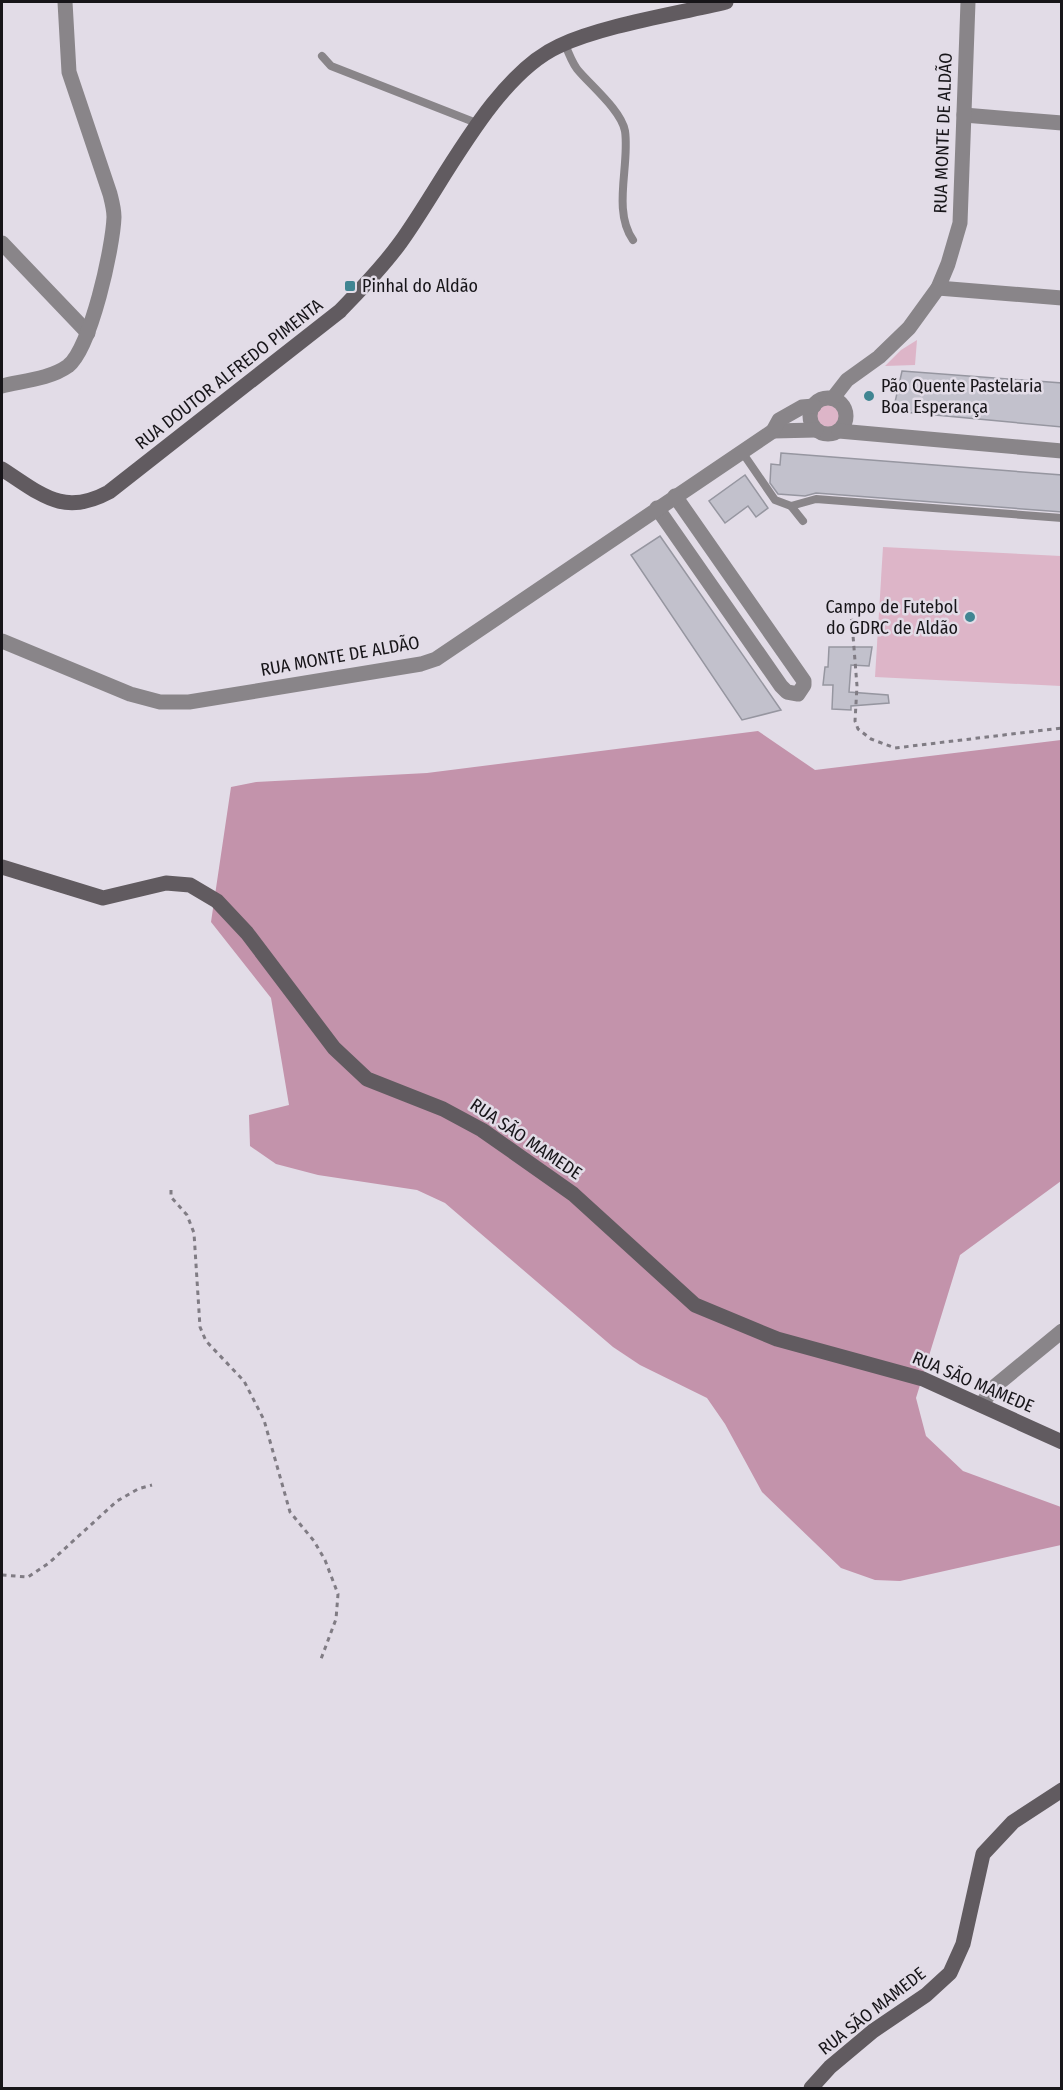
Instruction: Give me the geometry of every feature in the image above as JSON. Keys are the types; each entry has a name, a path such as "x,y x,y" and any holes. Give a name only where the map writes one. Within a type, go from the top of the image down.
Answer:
{"street":[{"path":"2,386 48,375 66,367 77,357 88,333 102,280 114,213 110,194 69,72 65,2"},
{"name":"RUA DOUTOR ALFREDO PIMENTA","path":"2,469 63,504 90,502 109,492 340,311 374,277 400,243 500,94 523,69 565,44 610,29 726,2"},
{"name":"RUA MONTE DE ALDÃO","path":"833,398 847,380 879,357 909,328 938,288 960,223 968,2"},
{"path":"964,115 1062,123"},
{"path":"2,243 88,333"},
{"path":"938,288 1062,298"},
{"path":"816,430 810,419 814,406 821,399 833,398 846,410 846,422 839,431"},
{"name":"RUA MONTE DE ALDÃO","path":"2,641 130,694 160,702 189,702 401,668 436,658 773,431 779,420 802,407 814,406"},
{"path":"773,431 816,430 827,434 839,431 1062,450"},
{"path":"657,508 781,686 788,692 798,694 804,681 675,496"},
{"name":"RUA SÃO MAMEDE","path":"2,867 103,898 166,883 190,885 217,901 247,933 334,1048 367,1079 443,1109 483,1130 573,1194 695,1305 777,1339 922,1379 1062,1442"},
{"path":"981,1405 994,1387 1062,1331"},
{"name":"RUA SÃO MAMEDE","path":"811,2088 830,2067 873,2031 927,1995 950,1974 963,1944 983,1854 1013,1822 1062,1790"}],"lane":[{"path":"565,44 576,67 598,90 624,130 624,208 627,231 633,240"},
{"path":"322,56 331,66 480,124"},
{"path":"742,452 775,500 791,506 803,521"},
{"path":"791,506 816,499 1062,518"}],"path":[{"path":"851,610 857,686 855,721 858,729 871,739 895,748 1062,728"},
{"path":"171,1190 174,1203 192,1223 200,1327 206,1341 244,1381 264,1420 290,1512 314,1540 325,1560 338,1594 336,1619 321,1659"},
{"path":"2,1575 28,1577 49,1563 117,1501 138,1489 152,1485"}],"shaded area":[{"path":"917,340 915,365 885,366 901,350"},
{"path":"828,405 836,408 839,416 836,424 828,427 820,424 817,416 820,408"},
{"name":"Campo de Futebol do GDRC de Aldão","path":"883,547 1061,556 1061,686 875,677"},
{"path":"758,731 815,770 1061,740 1061,1181 960,1255 916,1398 926,1436 963,1471 1061,1507 1061,1545 900,1581 875,1580 841,1568 762,1492 725,1424 707,1398 640,1365 613,1347 445,1203 417,1190 318,1175 276,1164 250,1146 249,1115 289,1105 271,998 211,922 231,787 256,782 427,773"}],"building":[{"path":"902,371 1062,383 1062,427 893,411"},
{"path":"781,453 1062,475 1062,512 816,493 805,496 778,494 770,483 771,464 780,465"},
{"path":"745,475 768,508 756,517 748,506 725,523 709,501"},
{"path":"660,536 781,710 742,720 631,555"},
{"path":"829,647 872,647 869,666 851,665 849,692 888,695 889,703 851,706 851,710 832,709 833,685 823,685 825,667 828,667"}],"place":[{"name":"Pinhal do Aldão","path":"350,286"},
{"name":"Pão Quente Pastelaria Boa Esperança","path":"869,396"},
{"name":"Campo de Futebol do GDRC de Aldão","path":"970,617"}]}
